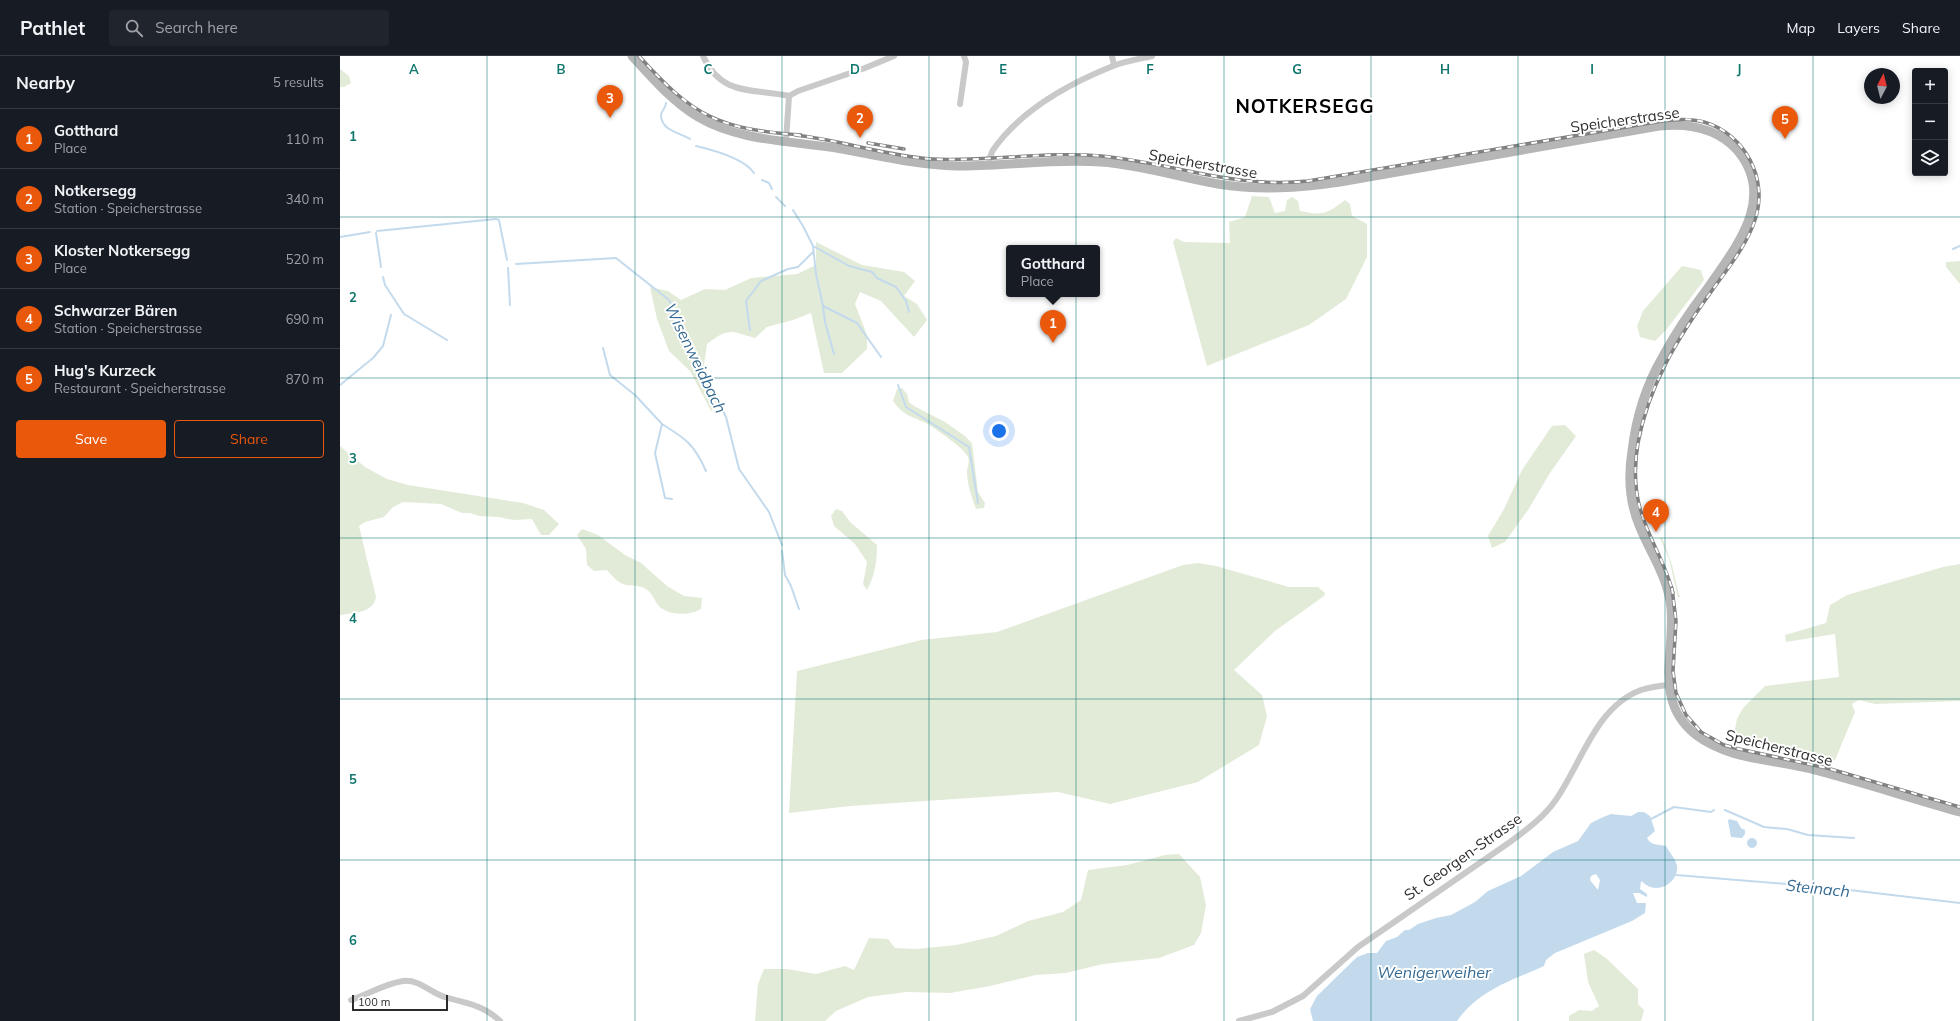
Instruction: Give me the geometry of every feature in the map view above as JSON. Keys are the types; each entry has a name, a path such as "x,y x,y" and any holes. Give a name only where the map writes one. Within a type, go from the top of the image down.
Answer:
{"main road":[{"name":"Speicherstrasse","path":"632,56 672,97 698,117 730,130 786,141 921,163 957,166 1063,160 1103,162 1144,168 1218,184 1278,189 1340,182 1668,125 1688,125 1702,128 1725,139 1741,155 1750,174 1754,195 1751,214 1743,235 1734,250 1684,322 1662,358 1644,398 1632,452 1630,477 1632,503 1639,525 1664,577 1669,598 1671,627 1668,661 1668,685 1676,710 1687,727 1701,738 1719,748 1738,755 1826,773 1960,812"}],"street":[{"path":"703,56 709,68 719,79 733,87 789,96 798,91 865,68 894,56"},
{"path":"960,104 966,62 964,56"},
{"path":"1112,56 1114,65"},
{"path":"989,165 989,155 996,145 1012,127 1040,103 1069,86 1114,65 1152,56"},
{"path":"786,141 789,96"},
{"name":"St. Georgen-Strasse","path":"1239,1021 1272,1012 1303,996 1358,947 1510,842 1534,823 1554,802 1567,783 1589,741 1614,707 1626,698 1641,690 1668,685"},
{"path":"351,1000 387,985 410,981 444,997 475,1004 486,1010 500,1021"}],"green space":[{"path":"340,69 349,76 351,83 344,87 340,87"},
{"path":"1252,196 1269,197 1275,213 1285,211 1287,200 1292,197 1298,201 1300,211 1314,213 1324,213 1329,211 1345,200 1350,204 1352,216 1367,224 1367,257 1346,299 1309,325 1207,366 1173,242 1176,238 1184,242 1230,243 1229,222 1245,217"},
{"path":"816,242 862,265 904,272 915,281 904,296 917,304 927,320 914,337 881,301 860,292 855,304 867,335 867,349 842,373 824,373 811,313 793,320 767,327 755,338 735,332 720,335 707,344 704,365 719,406 711,411 690,371 669,351 657,319 650,287 668,291 681,300 705,289 725,290 751,278 797,274 816,265"},
{"path":"1960,261 1960,284 1946,267 1946,262"},
{"path":"1682,266 1701,270 1704,280 1667,329 1655,341 1640,337 1637,326 1643,311"},
{"path":"902,388 907,394 909,402 914,406 945,422 965,436 972,443 978,492 985,503 984,508 976,509 971,496 967,477 968,457 956,444 944,435 927,423 906,414 898,407 893,401 897,389"},
{"path":"1565,425 1576,436 1550,473 1528,510 1505,542 1492,548 1488,536 1504,509 1522,470 1552,426"},
{"path":"340,446 365,467 387,479 408,485 523,503 544,510 559,524 549,535 541,535 532,519 514,520 479,516 470,513 462,513 441,504 403,502 393,507 384,517 365,522 359,526 376,597 371,606 367,609 357,613 340,615"},
{"path":"836,509 842,511 850,522 877,545 875,568 867,590 863,584 867,562 855,544 834,526 831,516"},
{"path":"582,529 598,535 625,555 641,563 667,586 684,596 702,598 701,609 685,614 667,611 658,605 651,593 644,588 620,583 607,570 594,571 587,565 586,549 577,535"},
{"path":"1662,537 1672,565 1679,595 1681,596 1678,598 1669,559 1660,538"},
{"path":"1198,563 1216,566 1289,587 1318,587 1325,593 1324,596 1275,631 1234,670 1262,695 1267,716 1259,745 1198,782 1110,804 1058,792 850,806 789,813 797,671 921,640 997,632 1183,565"},
{"path":"1960,564 1960,701 1875,704 1859,700 1852,704 1855,712 1835,760 1825,764 1775,753 1733,739 1737,719 1743,708 1765,686 1839,677 1835,634 1786,642 1785,635 1826,623 1830,605 1847,595 1943,567"},
{"path":"1179,854 1200,877 1206,905 1201,933 1194,945 1159,958 1103,964 1066,973 1036,975 990,986 950,993 906,992 868,997 836,1011 825,1021 755,1021 758,984 764,969 787,969 816,974 845,966 854,970 869,938 888,939 895,948 916,949 956,945 996,936 1028,921 1063,912 1081,900 1088,870 1127,865 1165,855"},
{"path":"1594,950 1606,958 1638,989 1638,1004 1644,1010 1641,1021 1569,1021 1569,1016 1579,1010 1592,1011 1599,1006 1588,982 1584,954"}],"water":[{"name":"Wenigerweiher","path":"1638,812 1644,812 1650,816 1655,831 1647,838 1653,844 1666,846 1674,858 1677,866 1675,876 1668,884 1664,886 1653,888 1641,881 1640,889 1647,894 1647,897 1639,893 1633,893 1637,903 1646,903 1645,913 1632,921 1555,953 1546,960 1544,966 1485,994 1475,1001 1457,1021 1313,1021 1310,1009 1317,996 1357,957 1368,953 1377,953 1386,941 1397,937 1405,930 1409,930 1418,924 1436,918 1451,915 1475,902 1488,891 1521,876 1553,852 1578,841 1591,823 1611,814 1631,816","holes":["1596,874 1600,880 1598,890 1590,880 1591,876"]},
{"path":"1729,819 1737,821 1741,828 1745,830 1745,834 1742,838 1731,837 1728,821"},
{"path":"1752,838 1757,843 1752,848 1747,843"}],"waterway":[{"path":"666,103 661,115 664,125 672,131 690,139"},
{"path":"696,146 728,155 743,163 754,173"},
{"path":"762,180 769,183 772,189"},
{"path":"776,197 785,206"},
{"path":"793,210 813,246 849,266 872,272 877,278 896,287 906,301 909,312"},
{"path":"377,231 496,219 499,220 507,260"},
{"name":"Wisenweidbach","path":"340,237 370,232"},
{"path":"376,233 381,267"},
{"path":"813,246 816,274 823,306 857,323 881,357"},
{"path":"1953,249 1960,246"},
{"path":"750,330 746,301 761,281 788,269 798,267 813,252"},
{"name":"Wisenweidbach","path":"516,264 616,258 669,300 726,417 739,469 769,512 782,545"},
{"path":"508,268 510,305"},
{"path":"383,277 385,285 404,314 447,340"},
{"path":"823,307 825,322 834,354"},
{"path":"340,385 373,358 383,346 391,315"},
{"path":"603,348 610,375 635,395 662,424 655,453 665,498 672,499"},
{"path":"898,385 906,407 969,447 978,503"},
{"path":"662,424 683,438 693,448 706,471"},
{"name":"Wisenweidbach","path":"782,551 785,575 791,586 799,609"},
{"path":"1651,819 1674,807 1711,812 1714,810"},
{"path":"1725,810 1764,827 1787,829 1808,835 1854,838"},
{"name":"Steinach","path":"1676,875 1824,887 1960,903"}],"railway":[{"path":"639,56 658,77 676,93 693,106 710,116 748,129 801,135"},
{"path":"795,135 829,140 898,155 932,159 953,160 1059,155 1101,156 1128,159 1229,178 1281,183 1308,181 1667,120 1694,120 1719,128 1742,147 1750,160 1756,174 1759,189 1759,205 1755,220 1747,239 1687,327 1666,363 1649,402 1638,443 1636,461 1636,488 1639,506 1673,593"},
{"path":"868,143 904,149"},
{"path":"1672,588 1676,621 1673,671 1676,693 1686,715 1701,732 1724,745 1827,768 1960,807"}],"place":[{"name":"Kloster Notkersegg","path":"610,118"},
{"name":"Notkersegg","path":"860,138"},
{"name":"Hug's Kurzeck","path":"1785,139"},
{"name":"Gotthard","path":"1053,343"},
{"name":"Schwarzer Bären","path":"1656,532"}],"district":[{"name":"NOTKERSEGG","path":"1305,106"}]}
